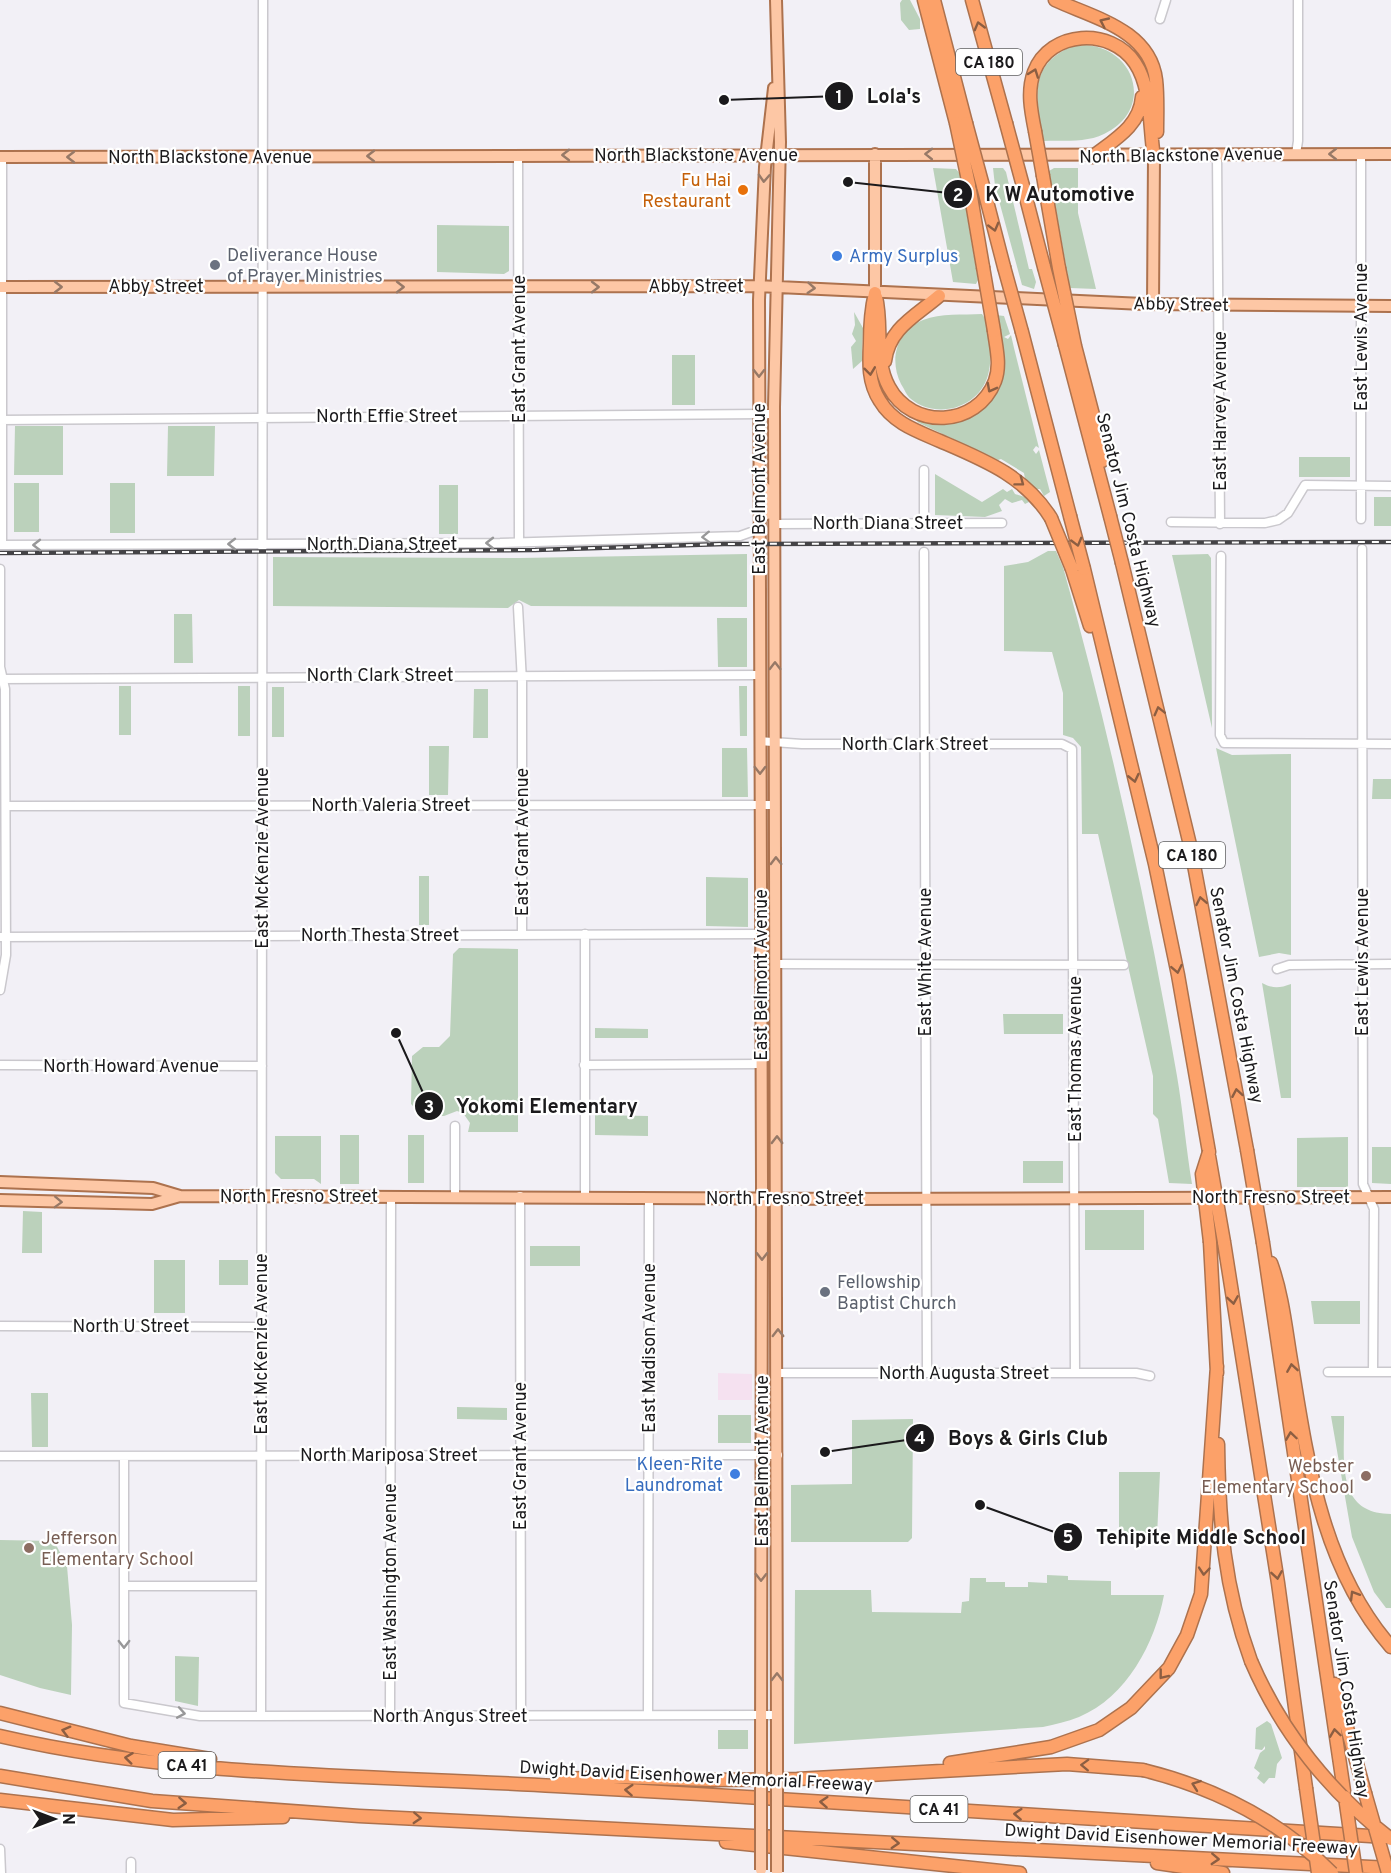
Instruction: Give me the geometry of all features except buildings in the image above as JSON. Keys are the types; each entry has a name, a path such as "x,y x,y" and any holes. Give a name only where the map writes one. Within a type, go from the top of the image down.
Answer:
{"highway":[{"path":"875,293 879,310 881,361 886,380 900,402 916,414 948,418 968,413 982,401 994,383 998,362 994,331 969,185 961,123 924,0"},
{"name":"CA 180","path":"934,0 961,123 983,186 1070,516 1078,569 1115,701 1171,942 1209,1152 1278,1583 1318,1873"},
{"name":"Senator Jim Costa Highway","path":"972,0 1044,267 1070,346 1191,849 1263,1243 1356,1873"},
{"path":"1055,0 1131,36 1147,54 1156,81 1157,133 1154,156"},
{"path":"1070,346 1030,102 1031,84 1037,64 1056,46 1083,38 1104,40 1124,50 1136,63 1141,75 1154,156"},
{"path":"1092,157 1124,133 1136,119 1142,104 1141,75"},
{"path":"875,293 871,311 869,366 873,386 884,407 903,424 986,461 1017,479 1035,496 1052,518 1078,569"},
{"path":"886,380 885,357 895,333 907,320 939,296"},
{"path":"1209,1152 1202,1174 1210,1242 1217,1366 1222,1541 1230,1593 1251,1661 1279,1715 1314,1765 1349,1803 1391,1838"},
{"path":"1263,1243 1278,1283 1298,1400 1324,1522 1342,1574 1355,1598 1391,1647"},
{"path":"883,1773 1015,1754 1066,1743 1100,1730 1115,1720 1159,1680 1181,1647 1201,1594 1217,1366"},
{"path":"1321,1635 1388,1873"},
{"path":"0,1713 90,1737 176,1754 376,1776"},
{"name":"Dwight David Eisenhower Memorial Freeway","path":"0,1736 93,1754 163,1763 1391,1838"},
{"path":"488,1782 618,1777 749,1780 1067,1764 1143,1770 1189,1783 1240,1804 1291,1837 1332,1873"},
{"name":"Dwight David Eisenhower Memorial Freeway","path":"0,1776 152,1801 359,1816 1391,1868"},
{"path":"0,1800 173,1820 359,1816"},
{"path":"585,1827 1020,1873"},
{"path":"1094,1853 1223,1873"}],"main road":[{"name":"East Belmont Avenue","path":"776,0 776,79 779,95 780,154 775,286 774,414 778,1373 777,1872"},
{"name":"East Belmont Avenue","path":"761,1872 762,1198 759,286 767,155 772,95 776,79"},
{"name":"North Blackstone Avenue","path":"1,157 780,154 1092,157 1391,154"},
{"path":"875,154 875,293"},
{"path":"1154,156 1154,304"},
{"name":"Abby Street","path":"1,287 775,286 875,293 1154,304 1391,306"},
{"path":"759,481 767,490 768,521 774,524"},
{"name":"North Fresno Street","path":"0,1182 153,1188 180,1196"},
{"name":"North Fresno Street","path":"0,1200 152,1204 180,1196 1391,1197"}],"street":[{"name":"East McKenzie Avenue","path":"261,1716 263,0"},
{"path":"1160,19 1166,0"},
{"path":"1296,154 1298,141 1298,0"},
{"name":"East Lewis Avenue","path":"1361,154 1361,519"},
{"name":"East Grant Avenue","path":"518,155 519,542"},
{"name":"East Harvey Avenue","path":"1217,155 1220,524"},
{"path":"1,157 1,545"},
{"name":"North Effie Street","path":"1,420 774,414"},
{"path":"924,470 924,523"},
{"path":"1171,522 1265,523 1278,520 1288,513 1305,485 1391,486"},
{"name":"North Diana Street","path":"774,524 1002,522"},
{"name":"North Diana Street","path":"1,545 519,542 740,536 754,531 759,524"},
{"name":"East Lewis Avenue","path":"1362,549 1363,1184 1374,1209 1373,1372"},
{"name":"East White Avenue","path":"924,552 927,1373"},
{"path":"1221,556 1220,735 1224,743 1391,744"},
{"path":"0,569 0,667 5,688 6,806 3,938 6,965 0,990"},
{"name":"East Grant Avenue","path":"518,607 522,935"},
{"name":"North Clark Street","path":"2,679 759,675"},
{"name":"North Clark Street","path":"760,741 924,745 1062,744 1070,747"},
{"name":"East Thomas Avenue","path":"1070,747 1073,755 1075,1373"},
{"name":"North Valeria Street","path":"6,806 775,805"},
{"name":"North Thesta Street","path":"3,938 760,933"},
{"path":"585,934 585,1196"},
{"path":"777,964 1124,964"},
{"path":"1277,969 1289,965 1391,964"},
{"path":"584,1065 761,1064"},
{"name":"North Howard Avenue","path":"0,1065 262,1066"},
{"path":"455,1125 455,1197"},
{"name":"East Washington Avenue","path":"390,1716 391,1196"},
{"name":"East Grant Avenue","path":"520,1196 521,1716"},
{"name":"East Madison Avenue","path":"648,1715 649,1198"},
{"name":"North U Street","path":"0,1326 261,1327"},
{"path":"1328,1372 1391,1372"},
{"name":"North Augusta Street","path":"778,1373 1136,1373 1150,1376"},
{"name":"North Mariposa Street","path":"0,1456 778,1455"},
{"path":"124,1456 124,1586 261,1586"},
{"name":"North Angus Street","path":"124,1586 124,1702 200,1716 777,1714"},
{"path":"0,1849 1,1873"},
{"path":"131,1862 131,1873"}],"shaded area":[{"path":"718,1373 752,1374 752,1400 718,1400"}],"green space":[{"path":"902,0 910,0 920,19 920,29 909,30 901,20 900,3"},
{"path":"1075,45 1096,47 1112,54 1125,65 1132,79 1134,94 1130,109 1120,123 1097,137 1082,140 1043,141 1037,97 1042,72 1060,53"},
{"path":"933,168 956,169 960,174 978,280 976,284 953,282"},
{"path":"993,168 1003,168 1006,172 1029,269 1032,269 1036,282 1034,289 1022,285 995,186"},
{"path":"1054,168 1078,168 1078,213 1096,289 1070,288 1049,171"},
{"path":"437,225 509,226 509,271 504,274 437,272"},
{"path":"854,312 863,328 862,361 853,369 851,347 856,341 852,334 855,325"},
{"path":"982,314 986,320 990,361 988,375 976,396 967,403 944,409 933,409 911,399 897,375 896,365 897,347 906,331 930,318 945,315"},
{"path":"996,315 1004,316 1010,334 1004,337 1008,339 1011,335 1039,448 1036,446 1033,450 1036,454 1039,450 1050,492 1044,496 1040,489 1035,489 1025,479 1024,473 1001,459 998,460 917,422 919,419 969,416 984,408 990,401"},
{"path":"672,355 695,355 695,405 672,405"},
{"path":"15,426 63,426 63,475 14,475"},
{"path":"168,426 215,426 214,476 167,476"},
{"path":"1299,457 1350,457 1350,477 1299,477"},
{"path":"935,474 982,502 1003,489 1007,492 1012,489 1015,494 1028,498 1029,502 1025,504 1022,500 1012,503 1005,499 999,505 1002,511 985,517 935,515"},
{"path":"14,483 39,483 39,532 14,532"},
{"path":"110,483 135,483 135,533 110,533"},
{"path":"439,485 458,485 458,534 439,534"},
{"path":"1374,497 1391,497 1391,526 1374,526"},
{"path":"1048,551 1056,551 1063,567 1126,820 1177,1076 1192,1184 1169,1183 1158,1119 1153,1114 1153,1076 1098,834 1082,834 1081,747 1073,738 1063,735 1063,693 1052,652 1004,651 1004,566 1028,562"},
{"path":"747,554 747,607 531,606 519,600 508,608 273,606 273,557 520,558"},
{"path":"1208,554 1211,558 1212,728 1172,555"},
{"path":"174,614 192,614 193,663 174,663"},
{"path":"717,618 747,618 747,667 718,667"},
{"path":"119,686 131,686 131,735 119,735"},
{"path":"238,686 250,686 250,736 238,736"},
{"path":"739,686 747,686 747,736 740,736"},
{"path":"272,687 284,687 284,737 272,737"},
{"path":"474,689 488,689 488,738 473,738"},
{"path":"429,746 449,746 448,795 429,795"},
{"path":"722,748 747,748 748,797 722,797"},
{"path":"1216,748 1232,755 1291,754 1291,955 1279,953 1259,957"},
{"path":"1373,779 1391,779 1391,799 1372,799"},
{"path":"419,876 429,876 429,925 419,925"},
{"path":"706,877 748,878 748,927 706,926"},
{"path":"459,948 518,949 518,1132 468,1132 470,1123 463,1113 457,1111 444,1116 423,1116 411,1104 412,1056 423,1047 439,1047 450,1036 453,954"},
{"path":"1262,983 1277,987 1291,984 1291,1098 1281,1098"},
{"path":"1003,1014 1063,1014 1063,1034 1004,1034"},
{"path":"595,1028 648,1029 648,1038 595,1038"},
{"path":"595,1115 648,1116 648,1136 595,1135"},
{"path":"340,1135 359,1135 359,1184 340,1184"},
{"path":"408,1135 424,1135 424,1183 408,1183"},
{"path":"275,1136 321,1136 321,1184 314,1179 281,1179 275,1173"},
{"path":"1348,1137 1348,1187 1297,1187 1297,1138"},
{"path":"1372,1147 1391,1147 1391,1184 1372,1183"},
{"path":"1023,1161 1063,1161 1063,1183 1023,1183"},
{"path":"1085,1210 1144,1210 1144,1250 1085,1250"},
{"path":"23,1211 42,1212 42,1253 22,1253"},
{"path":"530,1246 580,1246 580,1266 530,1266"},
{"path":"154,1260 185,1260 185,1313 154,1313"},
{"path":"219,1260 248,1260 248,1285 219,1285"},
{"path":"1311,1301 1360,1301 1360,1324 1314,1324"},
{"path":"31,1393 48,1393 48,1447 32,1447"},
{"path":"457,1407 507,1408 507,1420 457,1419"},
{"path":"718,1415 751,1415 751,1443 718,1443"},
{"path":"1331,1416 1344,1416 1344,1465 1351,1494 1360,1504 1373,1511 1391,1514 1391,1608 1386,1608 1374,1592 1352,1537"},
{"path":"913,1419 912,1538 908,1542 791,1542 791,1485 852,1484 852,1420"},
{"path":"1119,1472 1160,1472 1157,1536 1119,1536"},
{"path":"0,1540 54,1541 67,1566 72,1625 71,1695 0,1675"},
{"path":"1047,1575 1068,1576 1068,1580 1111,1581 1111,1595 1164,1595 1154,1632 1136,1666 1125,1682 1096,1708 1066,1722 1043,1727 794,1744 795,1590 871,1590 872,1612 961,1613 962,1602 969,1601 970,1578 986,1578 986,1582 1005,1582 1005,1587 1028,1587 1028,1582 1047,1583"},
{"path":"175,1656 199,1657 198,1706 175,1701"},
{"path":"1267,1721 1271,1724 1282,1758 1277,1764 1275,1778 1269,1778 1264,1784 1257,1778 1260,1773 1254,1768 1260,1753 1265,1749 1265,1746 1262,1750 1255,1749 1256,1728"},
{"path":"718,1730 748,1730 748,1749 718,1749"}],"railway":[{"path":"0,553 535,550 724,544 1391,542"}],"place":[{"name":"Lola's","path":"724,100"},
{"name":"K W Automotive","path":"848,182"},
{"name":"Fu Hai Restaurant","path":"743,190"},
{"name":"Army Surplus","path":"837,256"},
{"name":"Deliverance House of Prayer Ministries","path":"215,265"},
{"name":"Yokomi Elementary","path":"396,1033"},
{"name":"Fellowship Baptist Church","path":"825,1292"},
{"name":"Boys & Girls Club","path":"825,1452"},
{"name":"Kleen-Rite Laundromat","path":"735,1474"},
{"name":"Webster Elementary School","path":"1366,1476"},
{"name":"Tehipite Middle School","path":"980,1505"},
{"name":"Jefferson Elementary School","path":"29,1548"}]}
